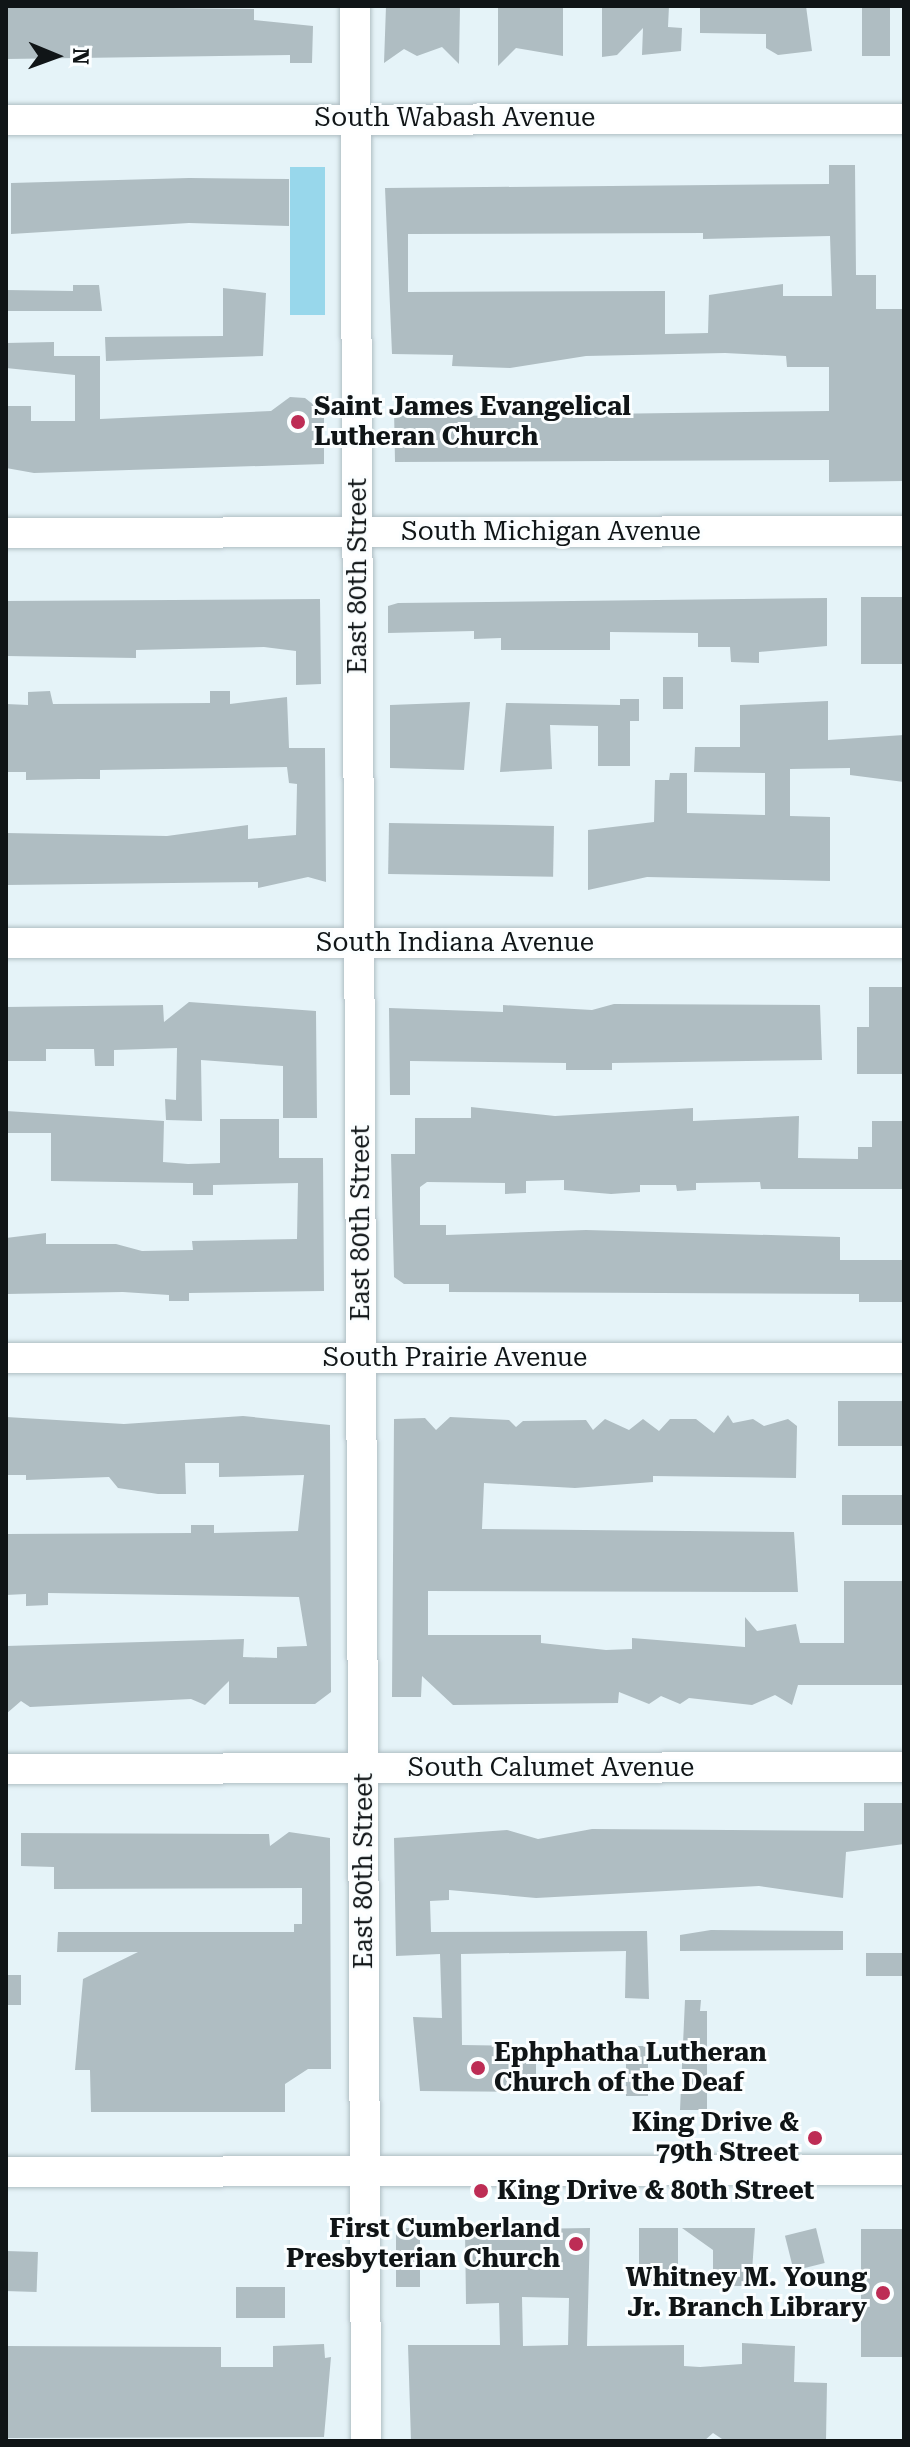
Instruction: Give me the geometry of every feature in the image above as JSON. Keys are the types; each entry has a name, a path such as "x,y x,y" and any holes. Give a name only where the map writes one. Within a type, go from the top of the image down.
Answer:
{"street":[{"name":"East 80th Street","path":"355,6 366,2441"},
{"name":"South Wabash Avenue","path":"6,120 904,119"},
{"name":"South Michigan Avenue","path":"6,533 904,531"},
{"name":"South Indiana Avenue","path":"6,943 904,943"},
{"name":"South Prairie Avenue","path":"6,1358 904,1358"},
{"name":"South Calumet Avenue","path":"6,1769 904,1767"},
{"path":"6,2172 904,2170"}],"shaded area":[{"path":"290,167 325,167 325,315 290,315"}],"building":[{"path":"6,6 254,9 254,20 313,26 312,63 290,63 290,55 6,59"},
{"path":"386,6 460,6 459,64 442,47 417,56 404,49 384,63"},
{"path":"498,6 563,6 563,56 516,48 498,66"},
{"path":"602,6 669,6 668,27 682,28 681,51 642,55 643,28 617,55 602,57"},
{"path":"700,6 806,6 812,51 778,55 766,48 766,34 700,33"},
{"path":"862,6 890,6 890,56 862,56"},
{"path":"829,165 855,165 856,275 876,275 876,309 904,309 904,481 829,482 829,460 395,462 394,408 445,416 829,411 829,367 787,367 786,356 725,353 586,356 510,368 452,366 453,355 392,354 385,188 829,184","holes":["703,233 703,239 830,236 832,296 783,296 783,284 709,295 708,333 665,334 665,291 408,292 408,234"]},
{"path":"189,178 289,179 289,226 189,223 11,234 11,183"},
{"path":"73,285 99,285 102,311 6,311 6,290 73,291"},
{"path":"223,288 266,293 263,356 106,361 105,337 223,336"},
{"path":"54,342 54,356 100,356 100,419 271,411 290,397 305,398 324,413 324,464 34,473 6,468 6,406 31,406 31,421 75,421 75,375 6,368 6,343"},
{"path":"861,597 904,597 904,664 861,664"},
{"path":"827,598 827,646 759,652 759,663 731,662 730,647 698,647 698,633 610,632 610,650 501,650 501,638 474,639 474,631 388,633 388,606 398,603"},
{"path":"320,599 321,684 296,685 296,651 264,647 136,650 136,658 6,656 6,601"},
{"path":"663,677 683,677 683,709 663,709"},
{"path":"50,691 53,704 210,703 210,691 230,691 230,704 287,697 289,748 325,748 326,882 308,877 258,888 258,882 6,885 6,833 167,836 248,825 248,839 296,835 297,784 289,783 287,767 100,770 100,779 26,780 26,772 6,772 6,704 28,705 28,692"},
{"path":"620,699 639,699 639,721 630,721 630,766 598,766 598,726 550,725 552,769 500,772 506,703 620,705"},
{"path":"828,701 828,740 904,735 904,782 850,775 850,768 790,769 790,816 830,817 830,881 647,877 588,890 588,830 654,822 655,780 669,780 670,773 687,773 687,813 765,815 765,773 694,772 695,747 740,747 740,705"},
{"path":"470,702 464,770 390,768 390,705"},
{"path":"389,823 554,826 553,877 388,874"},
{"path":"869,987 904,987 904,1074 857,1074 857,1027 869,1027"},
{"path":"189,1002 316,1011 317,1118 283,1118 283,1066 201,1060 202,1121 166,1120 165,1099 176,1100 177,1048 114,1050 114,1066 95,1066 94,1049 46,1049 46,1061 6,1061 6,1007 163,1005 164,1022"},
{"path":"614,1004 820,1005 822,1060 612,1063 612,1070 566,1070 566,1063 410,1061 410,1095 390,1095 389,1008 503,1012 503,1005 592,1010"},
{"path":"471,1107 555,1116 693,1108 693,1121 799,1116 798,1158 858,1159 858,1147 872,1147 872,1121 904,1121 904,1189 761,1189 760,1182 696,1183 696,1190 677,1191 676,1185 640,1185 640,1192 611,1194 564,1190 564,1180 526,1181 526,1193 505,1194 505,1183 427,1182 420,1187 420,1225 446,1225 446,1235 586,1230 840,1237 840,1260 904,1260 904,1302 859,1302 859,1294 449,1292 449,1284 404,1284 394,1277 391,1154 415,1154 415,1118 471,1118"},
{"path":"6,1111 164,1121 163,1162 188,1164 220,1163 220,1119 279,1119 279,1158 323,1158 324,1291 189,1293 189,1301 169,1301 169,1295 123,1292 6,1294 6,1238 46,1233 46,1244 116,1244 142,1251 193,1250 192,1241 297,1239 298,1183 213,1185 213,1195 193,1195 193,1183 51,1181 51,1133 6,1133"},
{"path":"838,1401 904,1401 904,1446 838,1446"},
{"path":"728,1415 733,1423 753,1419 764,1426 788,1419 797,1426 796,1478 653,1476 653,1482 575,1488 484,1483 482,1529 794,1532 798,1592 428,1591 428,1635 541,1635 541,1643 606,1650 632,1649 632,1638 745,1647 745,1617 757,1631 796,1624 800,1643 844,1643 844,1581 904,1581 904,1685 798,1685 792,1705 775,1695 752,1705 689,1698 680,1704 661,1696 649,1704 619,1692 618,1703 453,1705 422,1676 421,1697 392,1697 394,1419 425,1418 436,1430 450,1417 509,1420 516,1427 523,1421 586,1420 593,1430 605,1419 629,1430 643,1419 659,1431 670,1419 696,1419 714,1433"},
{"path":"243,1416 330,1425 331,1692 315,1704 229,1704 229,1681 205,1705 191,1699 30,1707 21,1701 6,1714 6,1646 244,1639 243,1657 277,1658 277,1647 307,1646 299,1597 48,1593 48,1605 26,1606 26,1594 6,1595 6,1534 191,1533 191,1525 214,1525 214,1533 298,1531 304,1475 219,1477 219,1463 185,1463 186,1494 158,1494 118,1488 109,1477 26,1480 26,1475 6,1475 6,1417 124,1424"},
{"path":"842,1495 904,1495 904,1525 842,1525"},
{"path":"864,1803 904,1803 904,1844 846,1852 843,1898 759,1886 536,1898 449,1890 449,1900 430,1901 431,1932 647,1931 649,1999 625,1998 626,1951 461,1954 462,2045 536,2046 536,2092 420,2091 413,2017 442,2018 440,1954 396,1956 394,1838 507,1830 538,1839 592,1829 864,1831"},
{"path":"289,1832 330,1838 331,2069 308,2069 285,2084 285,2112 91,2112 90,2070 75,2070 83,1979 138,1952 57,1952 58,1932 294,1932 294,1924 302,1924 302,1888 54,1889 54,1867 21,1866 21,1833 269,1834 270,1846"},
{"path":"711,1930 843,1931 843,1950 680,1951 680,1935"},
{"path":"866,1953 904,1953 904,1976 866,1976"},
{"path":"6,1975 21,1975 21,2005 6,2005"},
{"path":"685,2000 701,2000 700,2011 707,2011 707,2110 680,2110"},
{"path":"626,2046 648,2046 648,2096 626,2096"},
{"path":"396,2228 420,2228 420,2287 396,2287"},
{"path":"590,2228 587,2346 684,2345 684,2366 700,2367 742,2364 742,2343 795,2346 794,2382 827,2383 826,2441 725,2441 713,2433 704,2441 411,2441 408,2345 500,2345 499,2303 466,2304 465,2230","holes":["522,2297 569,2298 568,2345 523,2346"]},
{"path":"639,2228 678,2228 678,2284 639,2284"},
{"path":"682,2228 755,2228 751,2286 713,2286 713,2250"},
{"path":"816,2228 825,2263 794,2271 785,2236"},
{"name":"Whitney M. Young Jr. Branch Library","path":"861,2229 904,2229 904,2357 861,2357"},
{"path":"6,2251 38,2252 37,2292 6,2291"},
{"path":"236,2287 285,2287 285,2318 236,2318"},
{"path":"324,2344 325,2358 331,2357 324,2437 6,2438 6,2346 221,2347 221,2367 273,2367 273,2346"}],"place":[{"name":"Saint James Evangelical Lutheran Church","path":"298,422"},
{"name":"Ephphatha Lutheran Church of the Deaf","path":"478,2068"},
{"name":"King Drive & 79th Street","path":"815,2138"},
{"name":"King Drive & 80th Street","path":"481,2191"},
{"name":"First Cumberland Presbyterian Church","path":"576,2244"},
{"name":"Whitney M. Young Jr. Branch Library","path":"883,2293"}]}
